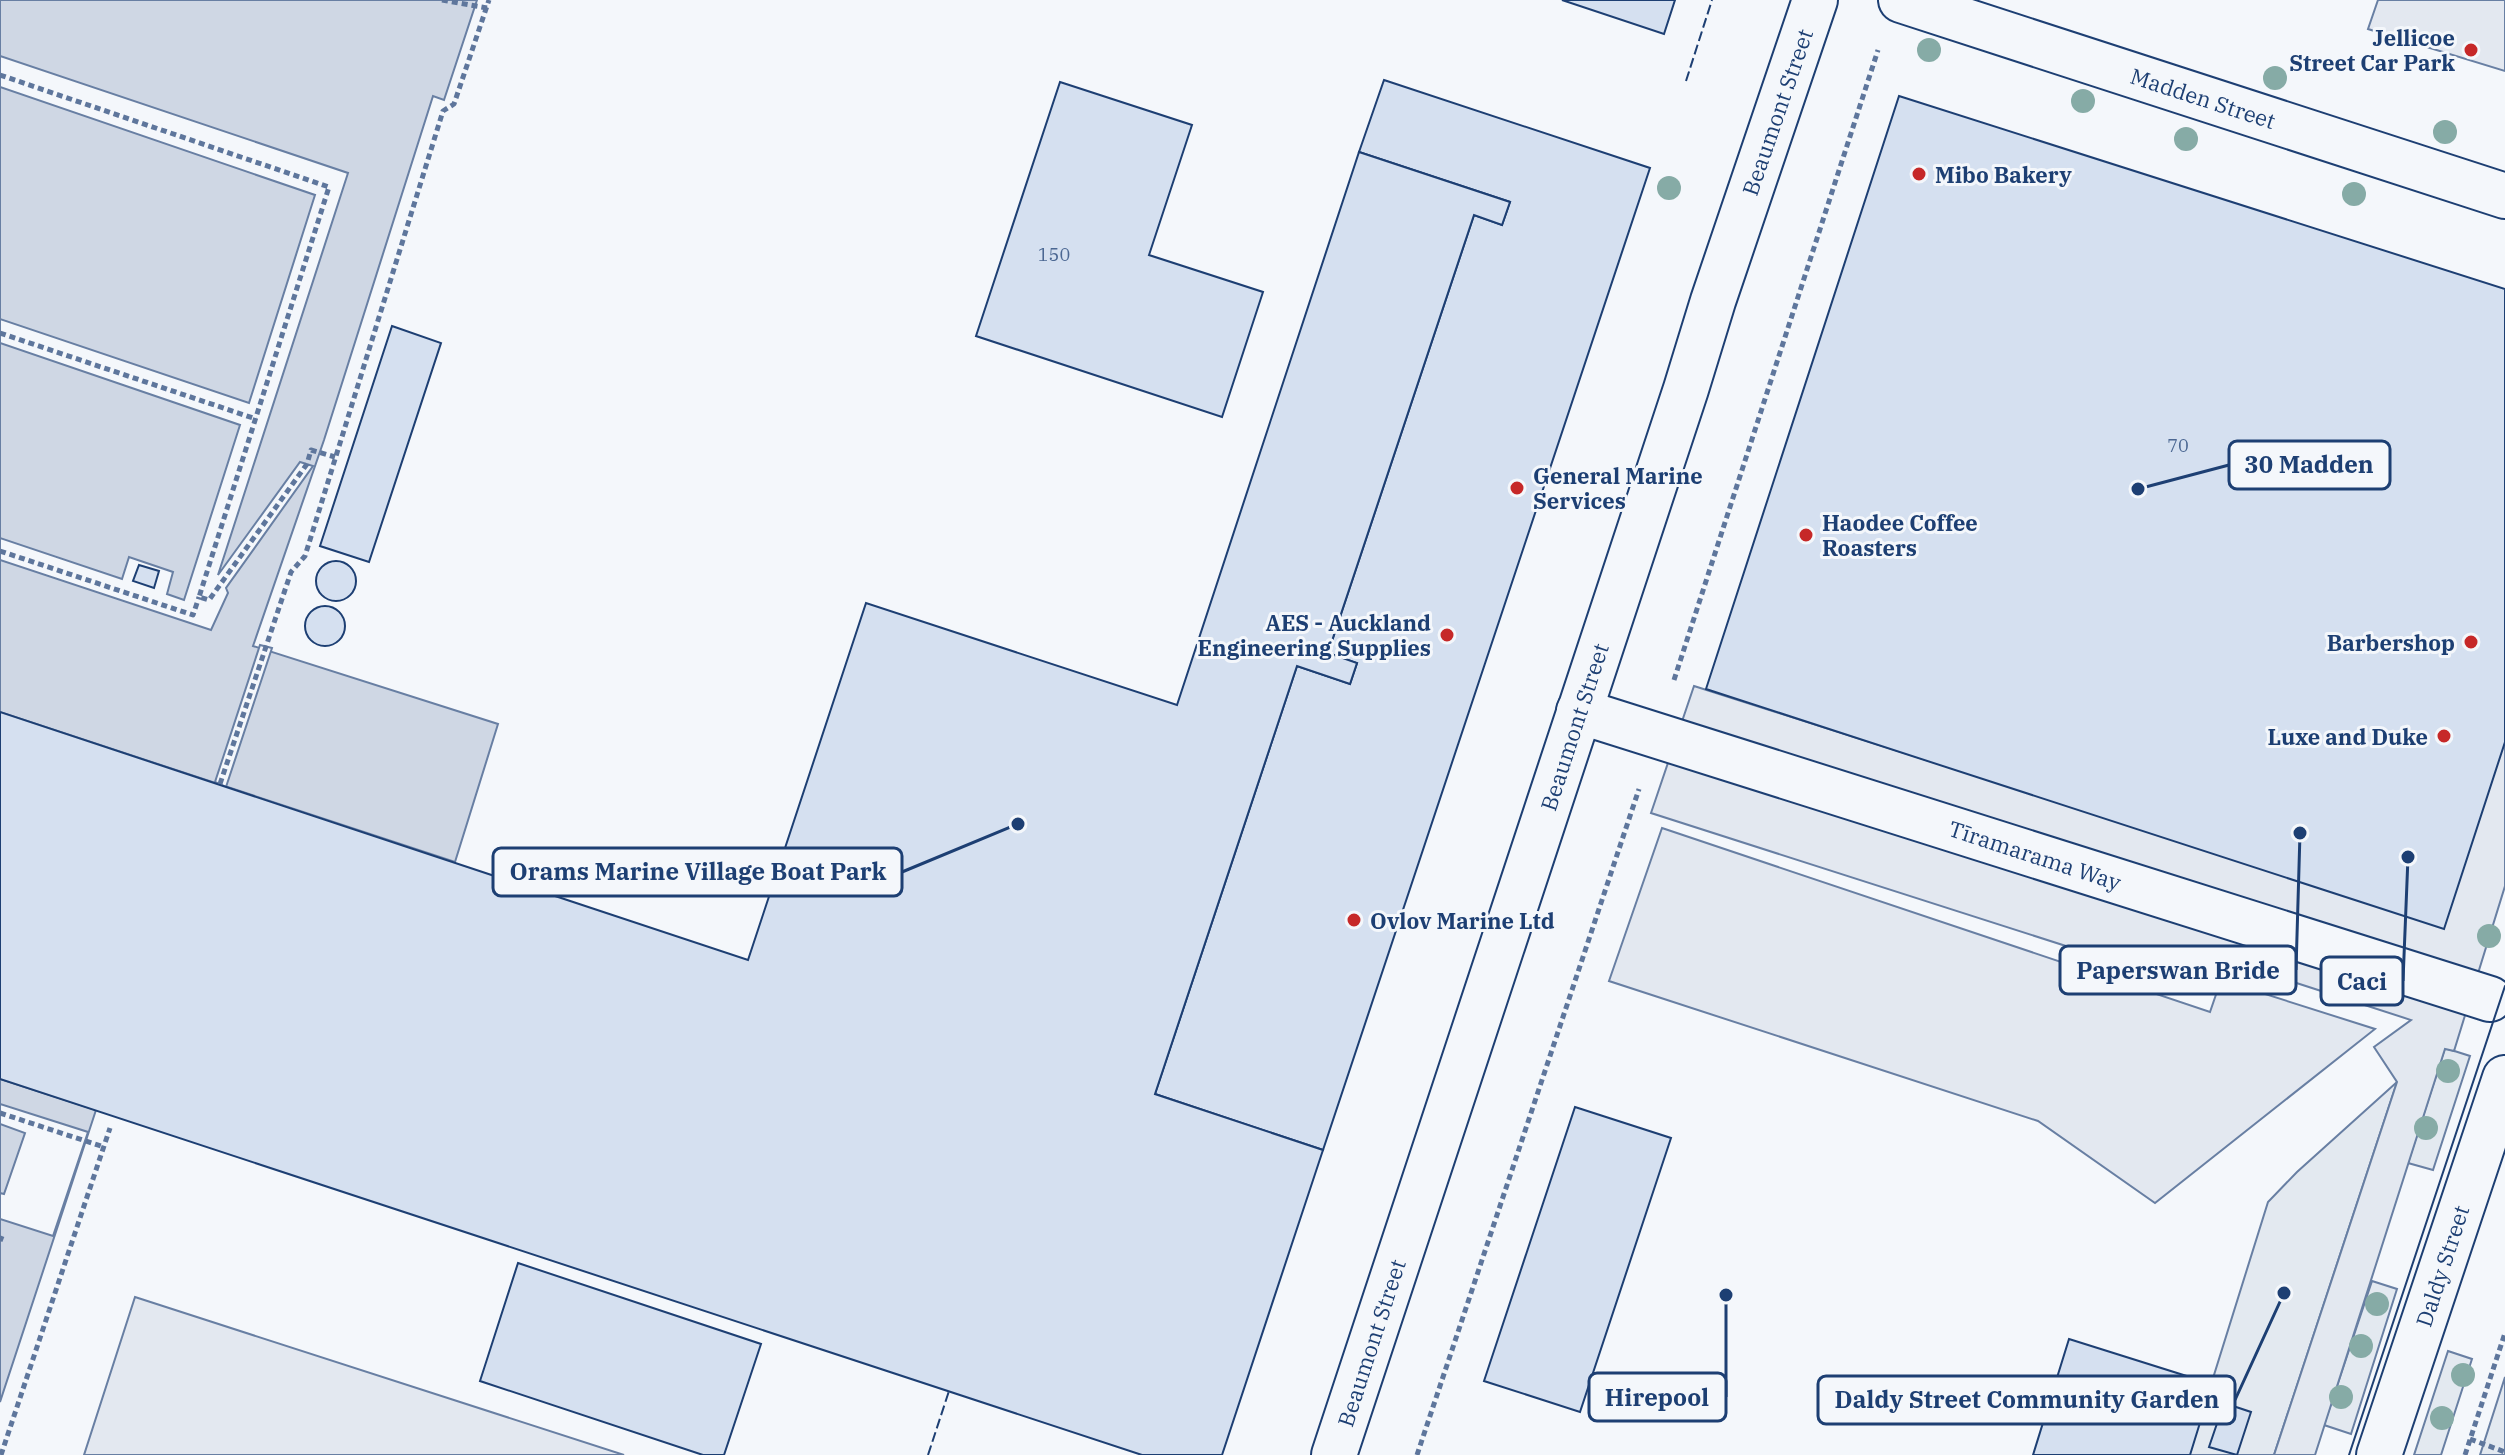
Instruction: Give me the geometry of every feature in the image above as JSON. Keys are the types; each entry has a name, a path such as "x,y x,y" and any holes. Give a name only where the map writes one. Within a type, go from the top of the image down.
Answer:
{"street":[{"name":"Beaumont Street","path":"1334,1455 1815,0"},
{"name":"Madden Street","path":"1901,0 2505,196"},
{"name":"Tīramarama Way","path":"1579,711 2490,999"},
{"name":"Daldy Street","path":"2379,1455 2505,1078"}],"path":[{"path":"442,0 487,8"},
{"path":"220,784 291,572 305,556 443,111 454,104 489,0"},
{"path":"0,75 329,187 193,615 0,551"},
{"path":"0,333 256,419"},
{"path":"199,597 209,600 307,464 311,450 335,457"},
{"path":"0,1113 104,1147"},
{"path":"1,1455 110,1128"},
{"path":"2465,1455 2505,1333"},
{"path":"1417,1455 1422,1438"},
{"path":"2470,1439 2505,1452"}],"shaded area":[{"path":"0,0 477,0 444,100 433,96 324,440 253,646 498,724 455,862 0,712"},
{"name":"Jellicoe Street Car Park","path":"2378,0 2505,0 2505,71 2368,29"},
{"path":"1694,686 2177,840 2505,742 2505,886 2454,1051 2445,1049 2315,1455 2274,1455 2397,1082 2374,1047 2411,1020 2213,956 2200,989 1651,813"},
{"path":"1662,828 2210,1012 2221,980 2375,1029 2155,1203 2038,1121 1609,981"},
{"path":"2445,1048 2470,1056 2433,1170 2408,1163"},
{"path":"0,1079 96,1110 0,1402"},
{"path":"2397,1082 2274,1455 2189,1455 2268,1202"},
{"path":"2372,1281 2397,1289 2351,1434 2324,1425"},
{"path":"135,1297 624,1455 84,1455"},
{"path":"2448,1351 2472,1359 2441,1455 2414,1455"},
{"path":"2505,1377 2505,1455 2480,1455"}],"pier":[{"path":"0,56 348,173 218,575 300,462 313,466 226,588 228,593 211,630 0,560 0,538 122,579 129,557 173,572 167,594 184,600 240,425 0,343 0,319 249,403 315,195 0,87"},
{"path":"260,645 272,648 226,787 215,782"},
{"path":"0,1104 88,1132 53,1236 0,1219 0,1193 4,1194 25,1133 0,1124"}],"building":[{"path":"1562,0 1675,0 1664,34"},
{"path":"1384,80 1650,168 1323,1150 1155,1094 1297,666 1350,684 1357,663 1328,653 1474,215 1502,225 1510,202 1359,152"},
{"path":"1060,82 1192,125 1149,255 1263,292 1222,417 976,336"},
{"path":"1899,96 2505,289 2505,742 2444,929 1706,689"},
{"path":"1359,152 1510,202 1502,225 1474,215 1328,653 1357,663 1350,684 1297,666 1155,1094 1323,1150 1222,1455 1142,1455 0,1079 0,712 748,960 866,603 1177,705"},
{"path":"392,326 441,343 369,562 320,546"},
{"path":"336,561 350,567 356,581 350,595 336,601 322,595 316,581 322,567"},
{"path":"139,565 159,571 154,588 133,581"},
{"path":"325,606 339,612 345,626 339,640 325,646 311,640 305,626 311,612"},
{"path":"1575,1107 1671,1138 1580,1412 1484,1381"},
{"path":"518,1263 761,1344 724,1455 703,1455 480,1381"},
{"path":"2069,1339 2212,1384 2190,1455 2033,1455"},
{"path":"2224,1403 2251,1412 2237,1455 2209,1447"}],"tram line":[{"path":"2349,1455 2505,986"}],"fence":[{"path":"1686,81 1712,0"},
{"path":"928,1455 949,1391"}],"place":[{"name":"Jellicoe Street Car Park","path":"2471,50"},
{"name":"Mibo Bakery","path":"1919,174"},
{"name":"General Marine Services","path":"1517,488"},
{"name":"30 Madden","path":"2138,489"},
{"name":"Haodee Coffee Roasters","path":"1806,535"},
{"name":"AES - Auckland Engineering Supplies","path":"1447,635"},
{"name":"Barbershop","path":"2471,642"},
{"name":"Luxe and Duke","path":"2444,736"},
{"name":"Orams Marine Village Boat Park","path":"1018,824"},
{"name":"Paperswan Bride","path":"2300,833"},
{"name":"Caci","path":"2408,857"},
{"name":"Ovlov Marine Ltd","path":"1354,920"},
{"name":"Daldy Street Community Garden","path":"2284,1293"},
{"name":"Hirepool","path":"1726,1295"}]}
